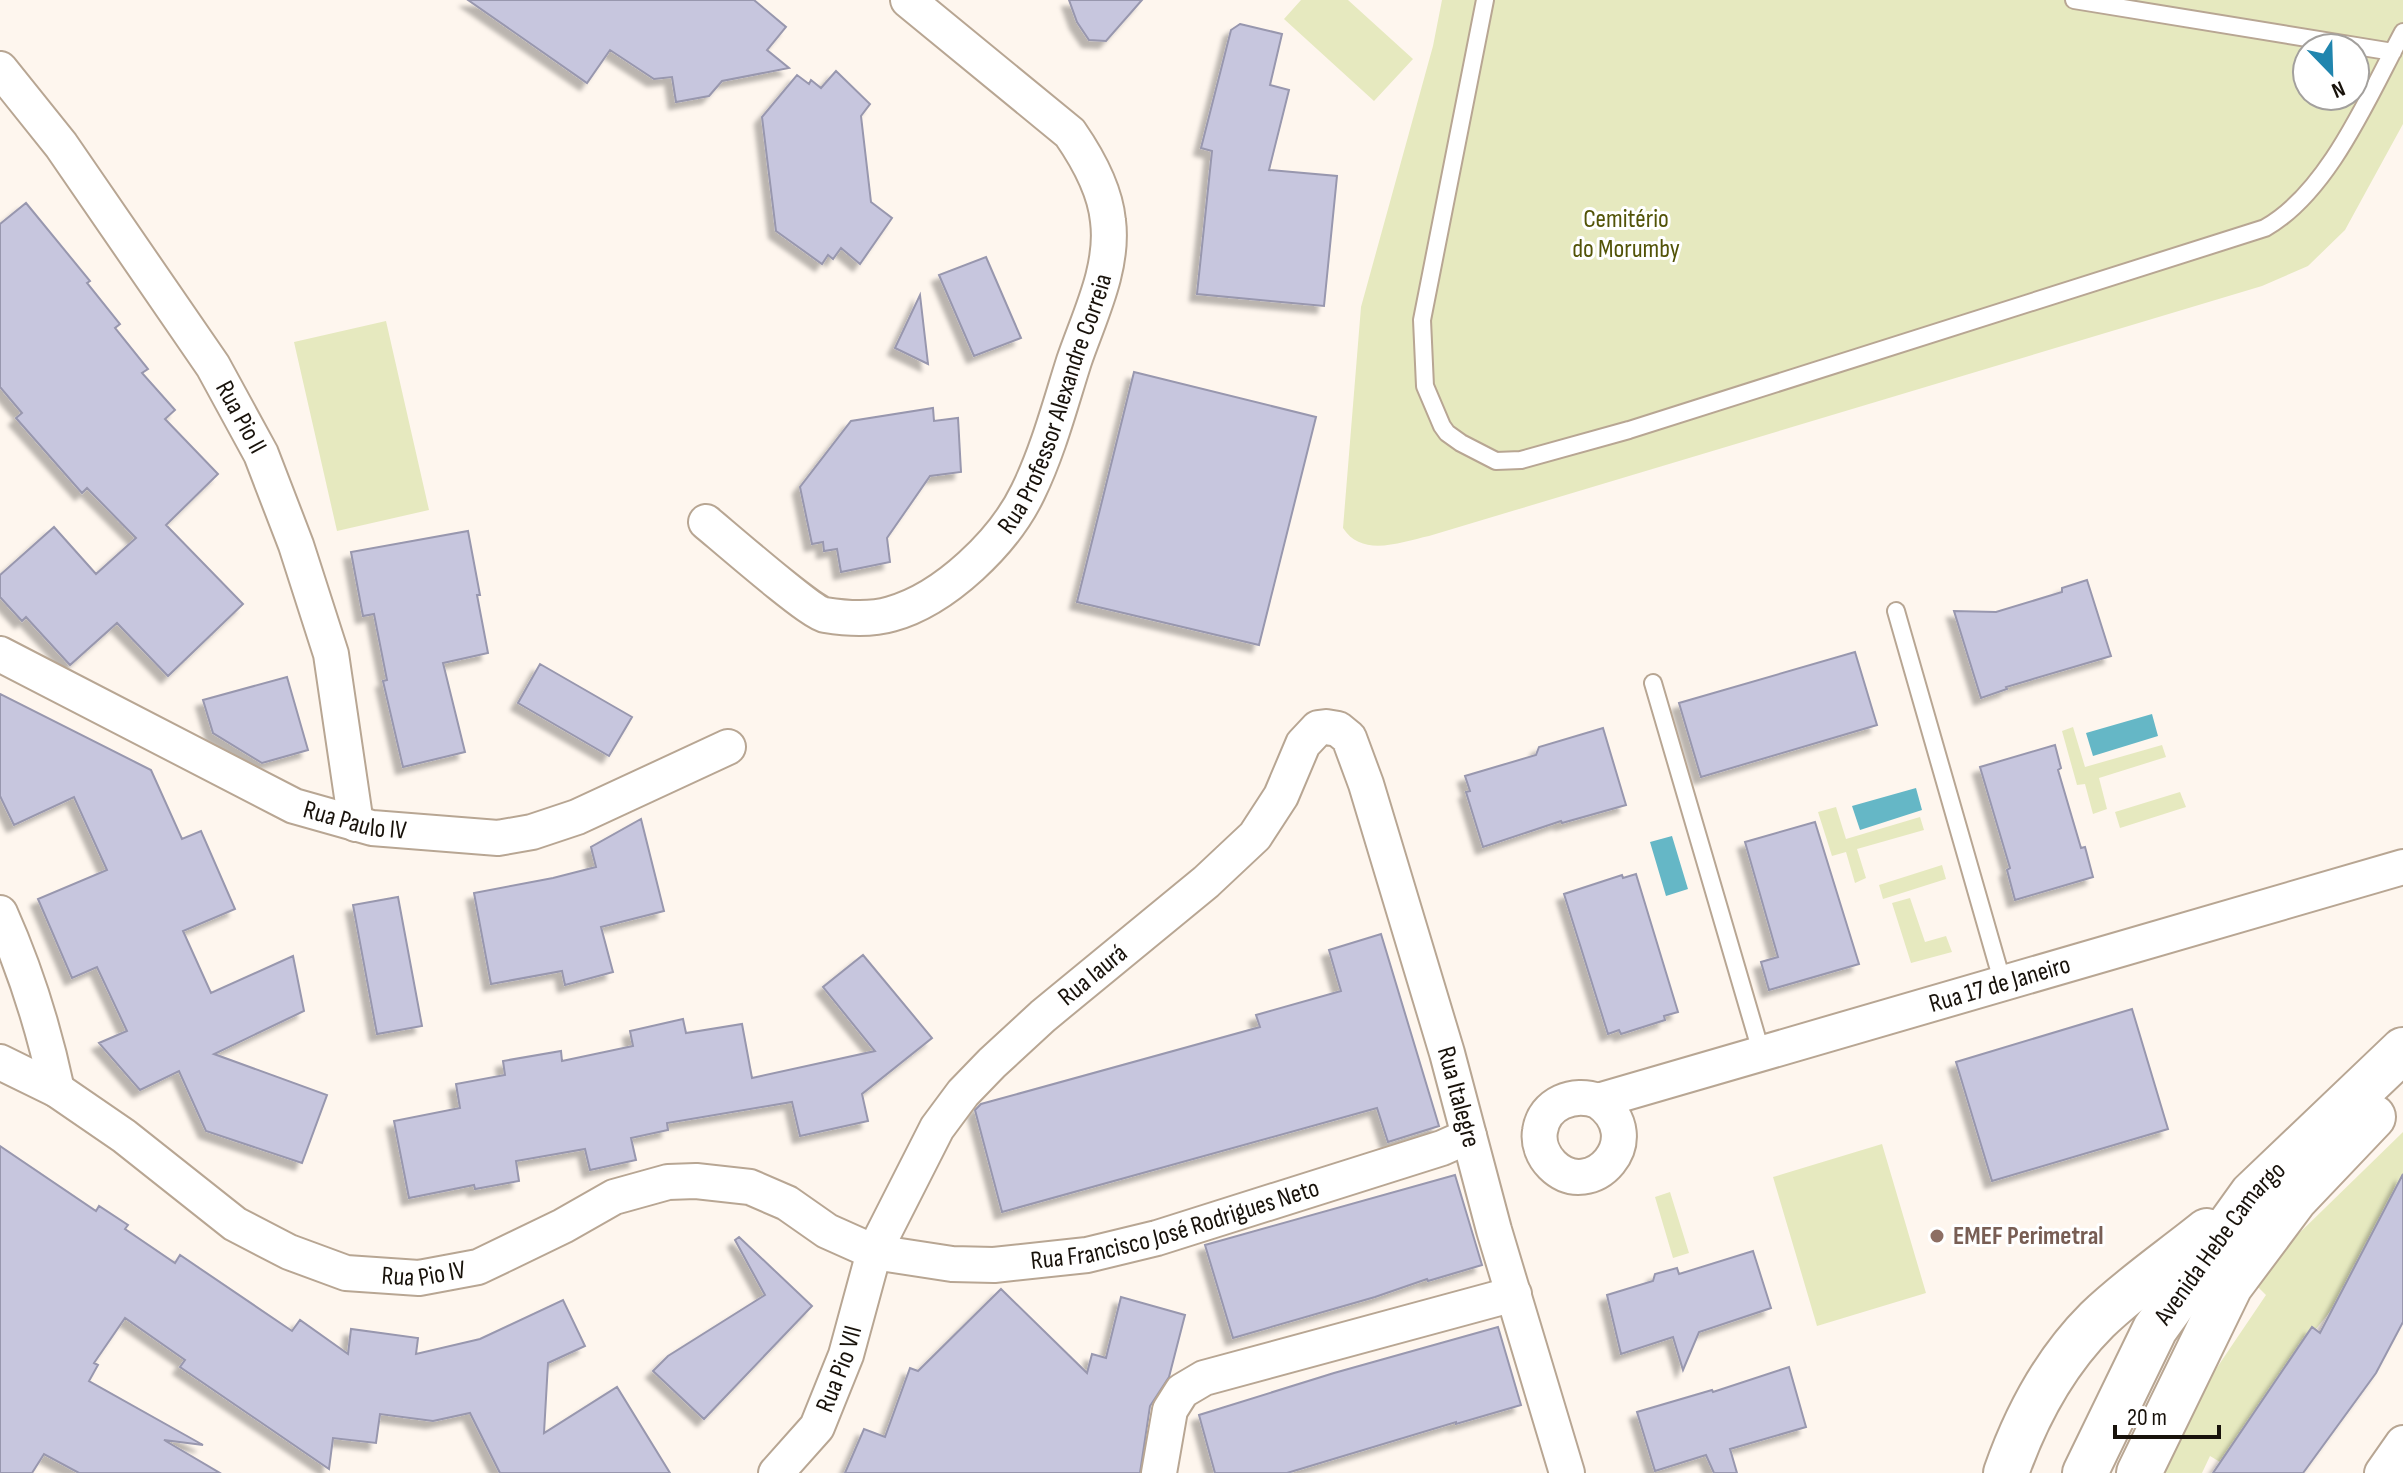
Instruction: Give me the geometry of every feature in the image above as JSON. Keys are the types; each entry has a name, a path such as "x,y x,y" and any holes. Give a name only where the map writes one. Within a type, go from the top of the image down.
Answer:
{"main road":[{"name":"Avenida Hebe Camargo","path":"2085,1473 2155,1329 2252,1194 2403,1050"},
{"name":"Avenida Hebe Camargo","path":"2139,1473 2230,1286 2295,1199 2367,1123 2403,1091"},
{"path":"2006,1473 2037,1400 2077,1342 2119,1301 2252,1194"}],"street":[{"name":"Rua Professor Alexandre Correia","path":"706,522 820,614 859,617 890,615 940,592 976,562 1027,494 1045,450 1107,261 1108,220 1099,186 1086,157 1070,133 908,0"},
{"name":"Rua Pio II","path":"0,69 61,145 197,341 261,454 296,545 331,654 356,824"},
{"name":"Rua Paulo IV","path":"0,654 294,806 372,828 498,838 532,832 577,817 728,747"},
{"name":"Rua Iaurá","path":"874,1252 937,1128 963,1093 1043,1016 1234,858 1255,836 1274,807 1310,735 1318,728 1338,729"},
{"name":"Rua Italegre","path":"1338,729 1349,738 1366,784 1567,1473"},
{"name":"Rua 17 de Janeiro","path":"1598,1101 2403,867"},
{"path":"0,913 19,957 44,1032 57,1090"},
{"name":"Rua Pio IV","path":"0,1062 57,1090 124,1136 235,1224 289,1252 346,1273 419,1278 478,1267 563,1226 614,1197 668,1182 696,1181 750,1187 787,1203 827,1231 874,1252"},
{"name":"Rua Francisco José Rodrigues Neto","path":"874,1252 952,1264 994,1265 1113,1250 1442,1148 1469,1136"},
{"name":"Rua Pio VII","path":"776,1473 817,1427 846,1355 874,1252"},
{"path":"1159,1473 1170,1410 1182,1391 1204,1378 1514,1294"},
{"path":"2382,1473 2403,1443"}],"lane":[{"path":"1485,0 1422,320 1425,386 1442,426 1461,443 1504,462 1629,430 2265,228 2290,210 2326,167 2403,32"},
{"path":"2074,0 2393,52"},
{"path":"1896,611 2003,984"},
{"path":"1653,683 1762,1055"}],"green space":[{"path":"1301,0 1348,0 1413,59 1374,101 1284,19"},
{"name":"Cemitério do Morumby","path":"1442,0 2403,0 2403,124 2345,230 2308,266 2262,286 1429,536 1383,546 1361,543 1343,528 1361,307 1433,46"},
{"path":"386,321 429,510 337,531 294,342"},
{"path":"2073,727 2085,767 2162,745 2166,757 2099,778 2107,809 2093,814 2085,784 2077,785 2062,731"},
{"path":"2180,792 2186,807 2120,828 2115,812"},
{"path":"1836,807 1846,839 1920,817 1924,830 1857,849 1866,878 1855,883 1846,852 1832,856 1818,812"},
{"path":"1942,865 1946,879 1883,899 1879,885"},
{"path":"1910,898 1925,942 1946,936 1952,952 1911,963 1892,903"},
{"path":"2403,1132 2403,1200 2387,1203 2333,1308 2315,1330 2310,1329 2220,1462 2210,1456 2202,1473 2160,1473 2193,1403 2266,1295 2251,1280"},
{"path":"1882,1144 1926,1293 1817,1326 1773,1177"},
{"path":"1670,1192 1689,1253 1673,1258 1655,1197"}],"water":[{"path":"2152,714 2158,736 2093,756 2086,733"},
{"path":"1916,788 1922,810 1860,830 1852,806"},
{"path":"1672,836 1688,889 1666,896 1650,842"}],"building":[{"path":"468,0 754,0 786,27 767,50 789,68 722,81 709,96 676,102 672,77 654,79 610,50 587,83"},
{"path":"1069,0 1142,0 1106,41 1089,40 1077,22"},
{"path":"1240,24 1282,34 1270,85 1289,90 1269,170 1337,176 1324,306 1197,294 1212,151 1201,148 1231,30"},
{"path":"836,71 870,104 861,116 871,202 892,218 860,264 841,248 833,259 828,255 822,264 776,231 762,117 797,75 821,88"},
{"path":"26,203 90,281 87,283 120,324 115,328 148,369 142,373 175,410 165,419 218,474 166,525 243,604 168,676 117,623 70,665 26,617 22,621 0,597 0,575 54,527 96,574 136,538 87,488 82,493 16,418 22,413 0,387 0,224"},
{"path":"986,257 1021,338 974,356 939,275"},
{"path":"920,295 928,364 895,348"},
{"path":"1134,372 1316,417 1259,645 1077,602"},
{"path":"933,408 934,421 958,418 961,472 930,476 887,538 890,562 841,572 837,549 824,551 823,542 812,544 800,487 851,421"},
{"path":"468,531 488,653 443,663 465,752 403,767 383,681 387,680 374,614 363,616 351,552"},
{"path":"2087,580 2111,656 2006,687 1981,698 1954,611 1996,612 2062,592 2062,588"},
{"path":"1855,652 1877,725 1701,777 1679,703"},
{"path":"540,664 632,717 609,756 518,703"},
{"path":"287,677 308,750 262,763 213,733 203,700"},
{"path":"0,694 151,770 182,839 201,831 235,909 183,931 211,993 293,956 304,1011 214,1054 327,1095 302,1163 206,1131 179,1071 140,1090 99,1043 127,1031 97,967 72,978 38,899 107,870 74,797 14,825 0,796"},
{"path":"1603,728 1626,805 1561,821 1483,847 1466,792 1470,791 1465,776 1536,755 1539,747"},
{"path":"2055,745 2061,768 2058,770 2093,877 2015,900 2007,870 2010,868 1980,767"},
{"path":"641,819 664,911 601,927 613,972 565,985 562,971 491,984 474,893 596,867 591,847"},
{"path":"1815,822 1859,964 1769,990 1761,962 1778,957 1745,842"},
{"path":"1636,874 1678,1012 1664,1016 1665,1020 1621,1034 1619,1030 1608,1034 1564,894 1622,875 1623,878"},
{"path":"398,897 422,1026 377,1034 353,905"},
{"path":"1381,934 1439,1126 1388,1142 1377,1108 1002,1212 975,1110 981,1104 1260,1027 1256,1015 1341,991 1329,950"},
{"path":"863,955 932,1038 862,1094 868,1121 800,1136 792,1102 667,1123 668,1130 631,1138 636,1160 590,1170 585,1149 516,1161 519,1181 475,1189 474,1185 409,1198 394,1121 460,1108 456,1084 505,1075 503,1061 561,1051 562,1061 633,1046 630,1031 683,1019 686,1033 742,1024 752,1078 875,1051 823,987"},
{"path":"2132,1009 2168,1129 1992,1181 1956,1062"},
{"path":"0,1146 96,1211 99,1206 128,1225 125,1229 175,1263 180,1255 292,1331 300,1320 348,1354 351,1329 418,1338 416,1354 480,1339 563,1300 585,1346 548,1363 544,1433 617,1387 670,1473 500,1473 470,1413 433,1421 380,1414 376,1443 333,1438 329,1469 180,1367 185,1360 125,1318 94,1363 98,1365 89,1381 203,1445 164,1440 220,1473 79,1473 44,1454 32,1473 0,1473"},
{"path":"2403,1174 2403,1322 2376,1373 2303,1473 2213,1473 2312,1327 2320,1333"},
{"path":"1455,1175 1482,1265 1233,1338 1205,1245"},
{"path":"739,1237 812,1306 704,1419 653,1371 668,1356 765,1295 735,1240"},
{"path":"1753,1251 1771,1308 1699,1332 1683,1370 1673,1337 1621,1354 1607,1295 1653,1281 1655,1274 1677,1268 1679,1274"},
{"path":"1001,1289 1087,1373 1092,1354 1106,1358 1121,1297 1185,1315 1169,1377 1150,1406 1140,1473 845,1473 864,1429 885,1437 910,1368 918,1371"},
{"path":"1498,1327 1521,1405 1287,1473 1215,1473 1199,1415"},
{"path":"1789,1367 1806,1427 1730,1449 1737,1473 1714,1473 1706,1455 1655,1471 1637,1412"}],"place":[{"name":"EMEF Perimetral","path":"1937,1236"}]}
